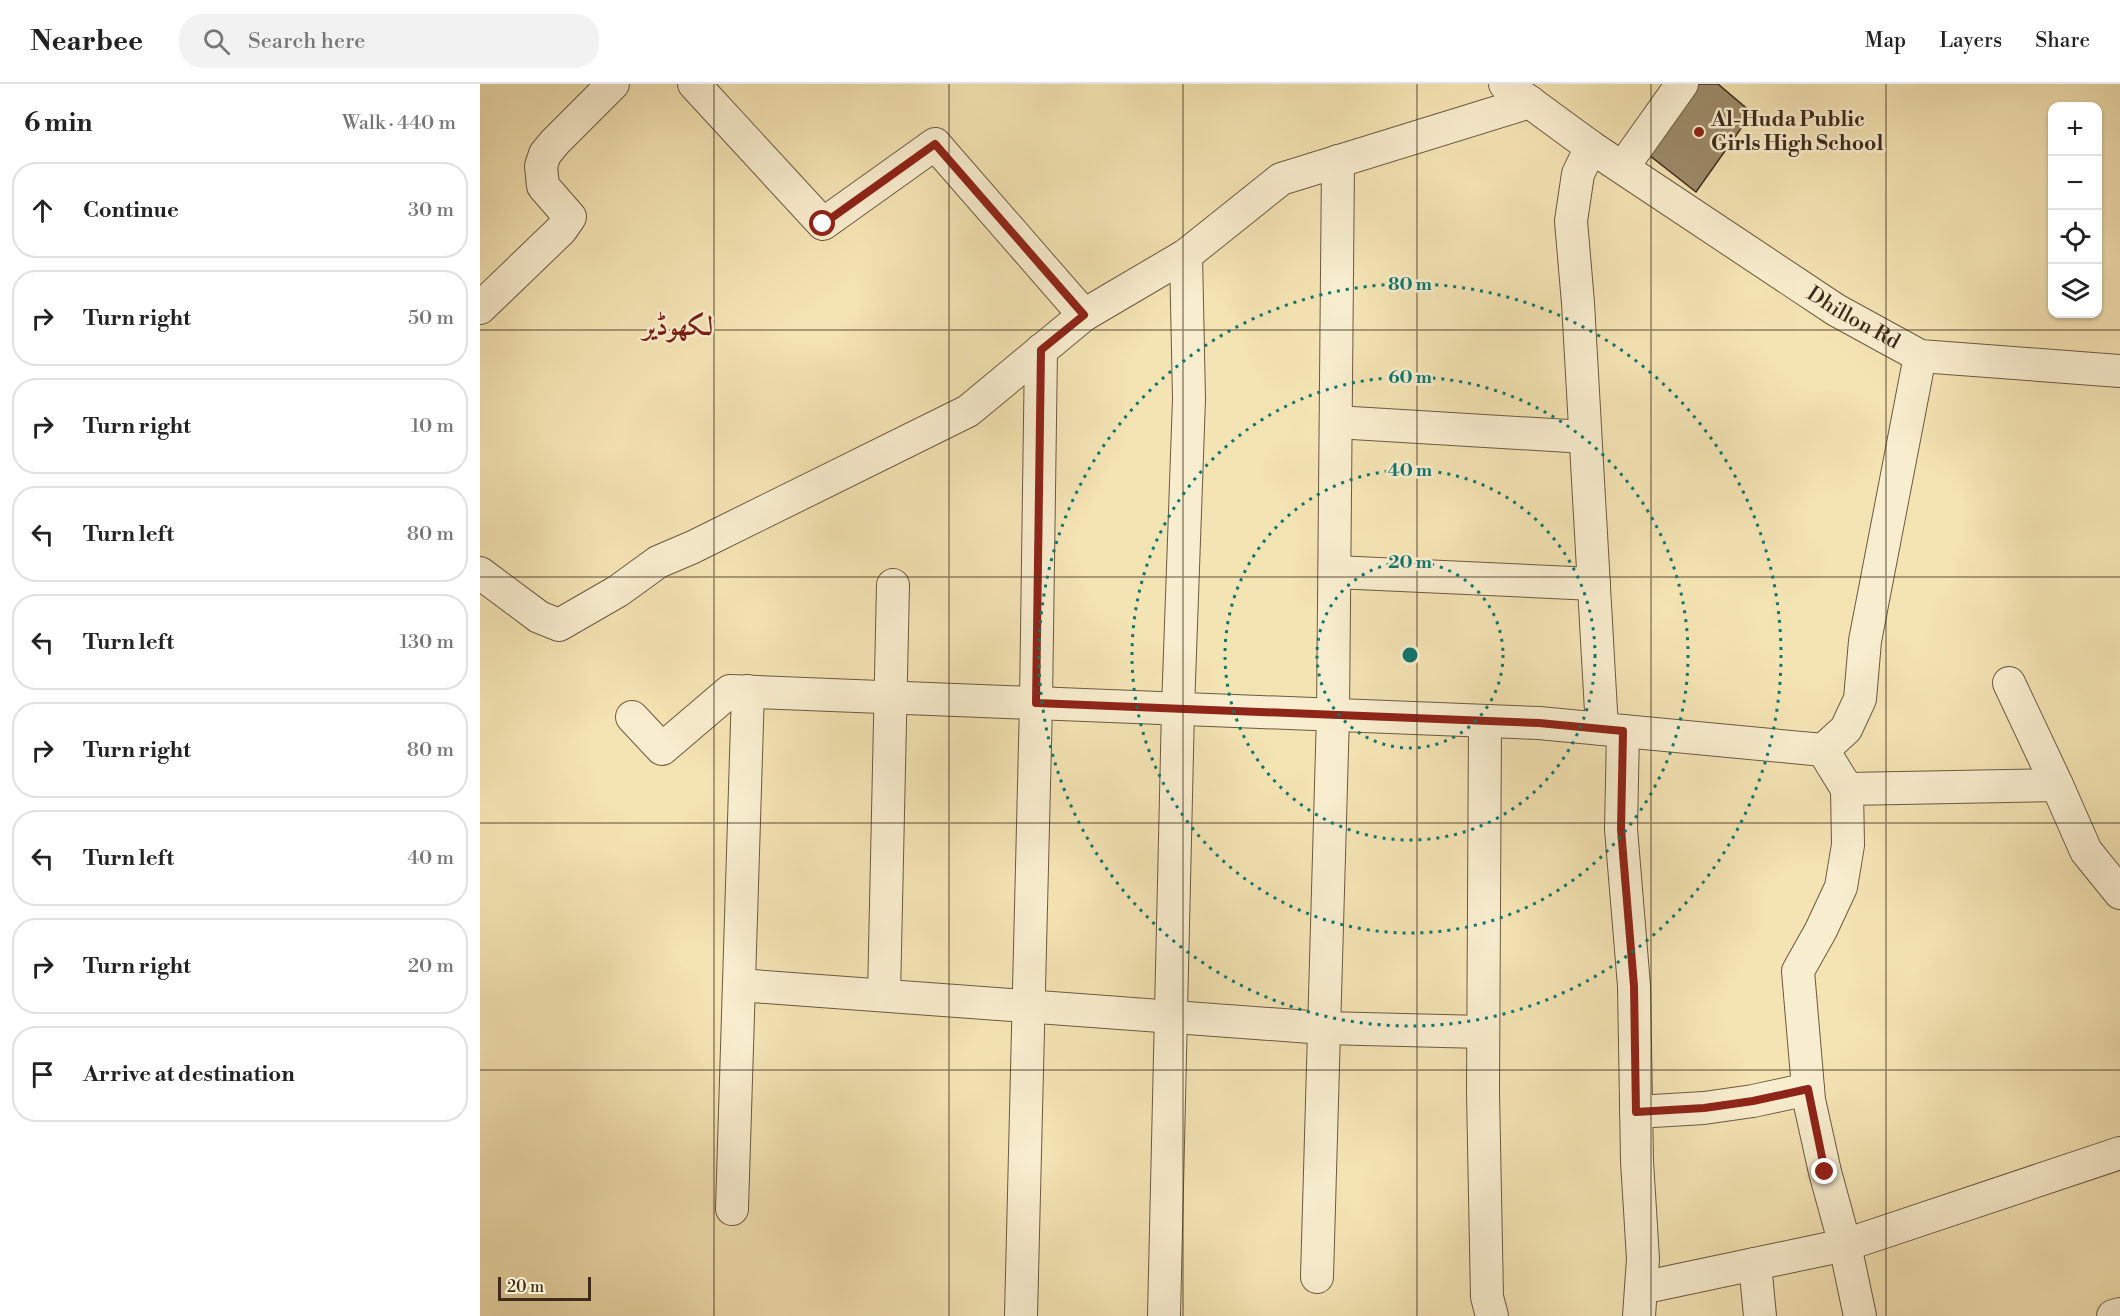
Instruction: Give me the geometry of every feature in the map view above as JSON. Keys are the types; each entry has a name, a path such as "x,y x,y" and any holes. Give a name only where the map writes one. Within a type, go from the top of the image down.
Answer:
{"street":[{"path":"694,84 823,224 935,144 1084,315"},
{"name":"Dhillon Rd","path":"1505,84 1591,147 1836,310 1920,356 2120,371"},
{"path":"1623,167 1682,84"},
{"path":"480,308 561,230 570,217 543,186 541,166 546,154 593,90"},
{"path":"480,573 539,617 559,625 618,591 658,562 693,547 968,411 1084,315 1186,255 1281,179 1530,102"},
{"path":"1591,147 1578,174 1571,221 1594,584 1612,730 1634,986 1637,1161 1643,1259 1640,1302 1755,1264 1845,1245 2120,1153"},
{"path":"1317,1277 1333,715 1338,161"},
{"path":"1164,1316 1178,709 1189,399 1186,255"},
{"path":"1021,1316 1036,703 1041,350"},
{"path":"632,717 662,749 730,691 748,691 1539,723 1823,750 1846,729 1860,699 1865,641 1920,356"},
{"path":"1336,422 1585,437"},
{"path":"1335,572 1594,584"},
{"path":"884,995 893,585"},
{"path":"2009,683 2086,851 2118,887"},
{"path":"732,1209 748,691"},
{"path":"1485,721 1483,1032 1487,1297 1492,1316"},
{"path":"1823,750 1847,789 1848,845 1841,887 1798,971 1808,1089 1825,1172 1845,1245 1860,1316"},
{"path":"1847,789 2057,784"},
{"path":"739,986 1029,1005 1324,1028 1483,1032"},
{"path":"1636,1112 1704,1108 1753,1101 1808,1089"},
{"path":"1755,1264 1760,1316"},
{"path":"2113,1316 2120,1314"}],"building":[{"name":"Al-Huda Public Girls High School","path":"1693,84 1718,84 1752,113 1696,192 1644,151"}],"place":[{"name":"Al-Huda Public Girls High School","path":"1699,132"}],"district":[{"name":"لکھوڈیر","path":"678,327"}],"route":[{"path":"823,224 935,144 1084,315 1041,350 1036,703 1539,723 1623,731 1621,829 1634,986 1636,1112 1704,1108 1753,1101 1808,1089 1825,1172"}]}
